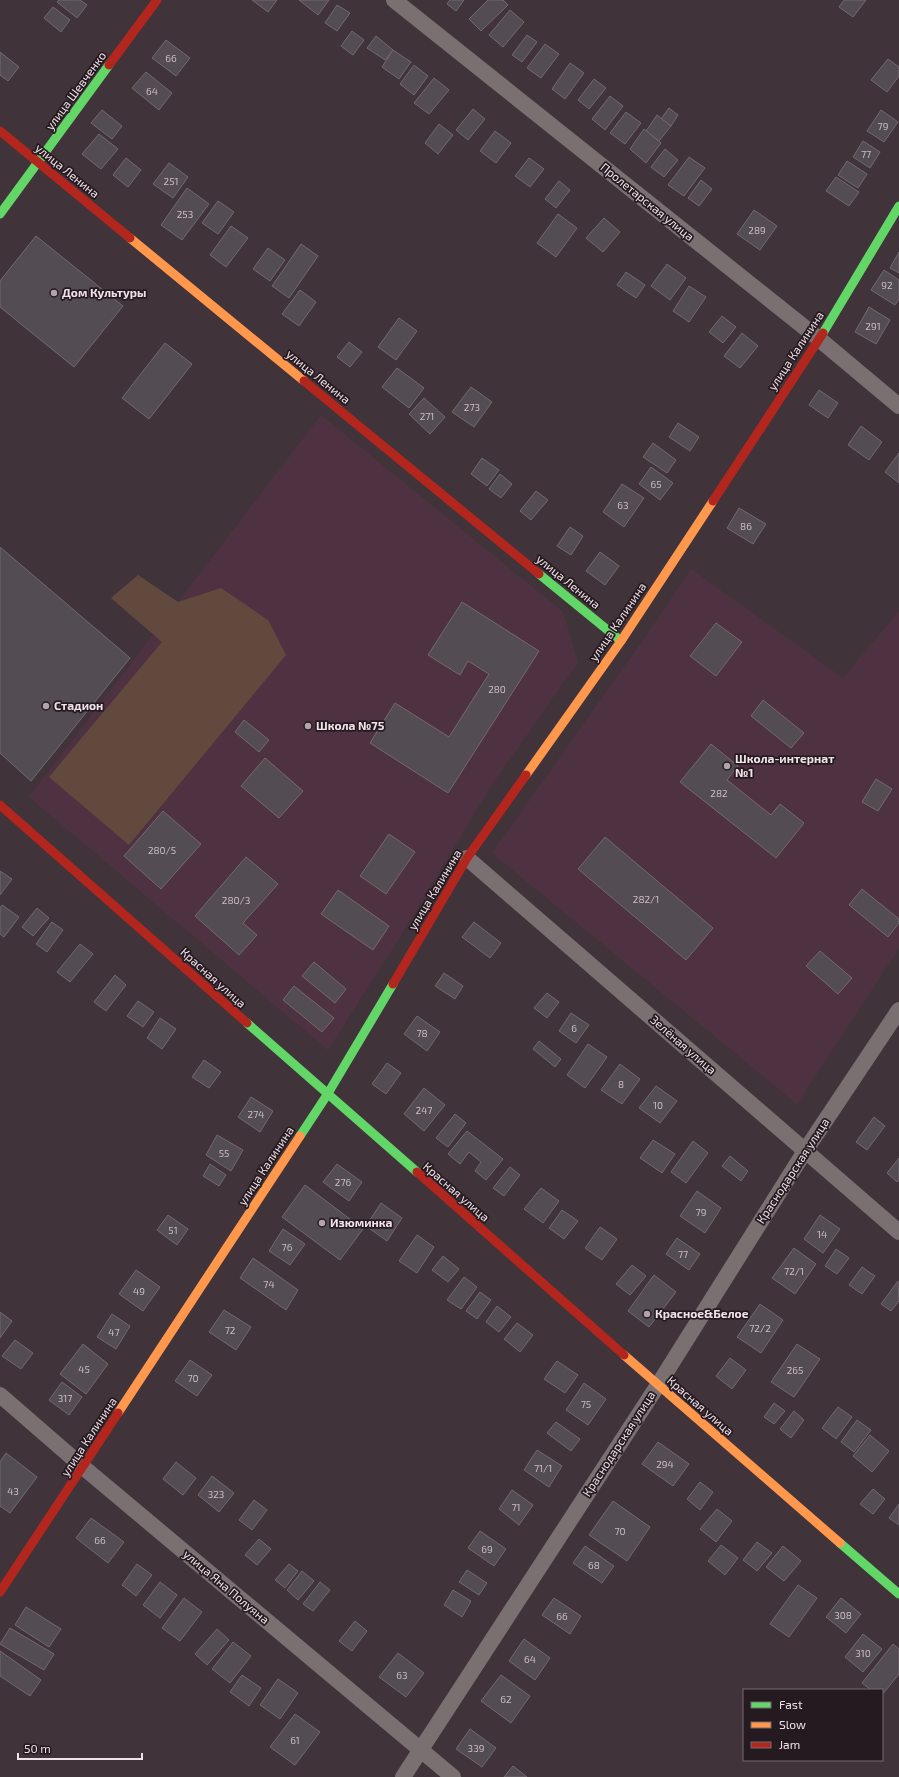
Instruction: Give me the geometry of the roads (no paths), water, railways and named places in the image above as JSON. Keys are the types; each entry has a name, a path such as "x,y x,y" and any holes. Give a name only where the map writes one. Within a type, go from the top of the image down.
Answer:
{"street":[{"name":"улица Шевченко","path":"0,214 157,0"},
{"name":"Пролетарская улица","path":"394,0 819,339 899,406"},
{"name":"улица Ленина","path":"0,131 621,641"},
{"name":"улица Калинина","path":"0,1592 328,1095 467,858 621,641 819,339 899,206"},
{"name":"Красная улица","path":"0,805 658,1385 899,1594"},
{"name":"Зелёная улица","path":"467,858 899,1232"},
{"name":"Краснодарская улица","path":"403,1777 658,1385 805,1151 899,1010"},
{"name":"улица Яна Полуяна","path":"0,1395 83,1467 453,1777"}],"place":[{"name":"Дом Культуры","path":"54,293"},
{"name":"Стадион","path":"46,706"},
{"name":"Школа №75","path":"308,726"},
{"name":"Школа-интернат №1","path":"727,766"},
{"name":"Изюминка","path":"322,1223"},
{"name":"Красное&Белое","path":"647,1314"}]}
